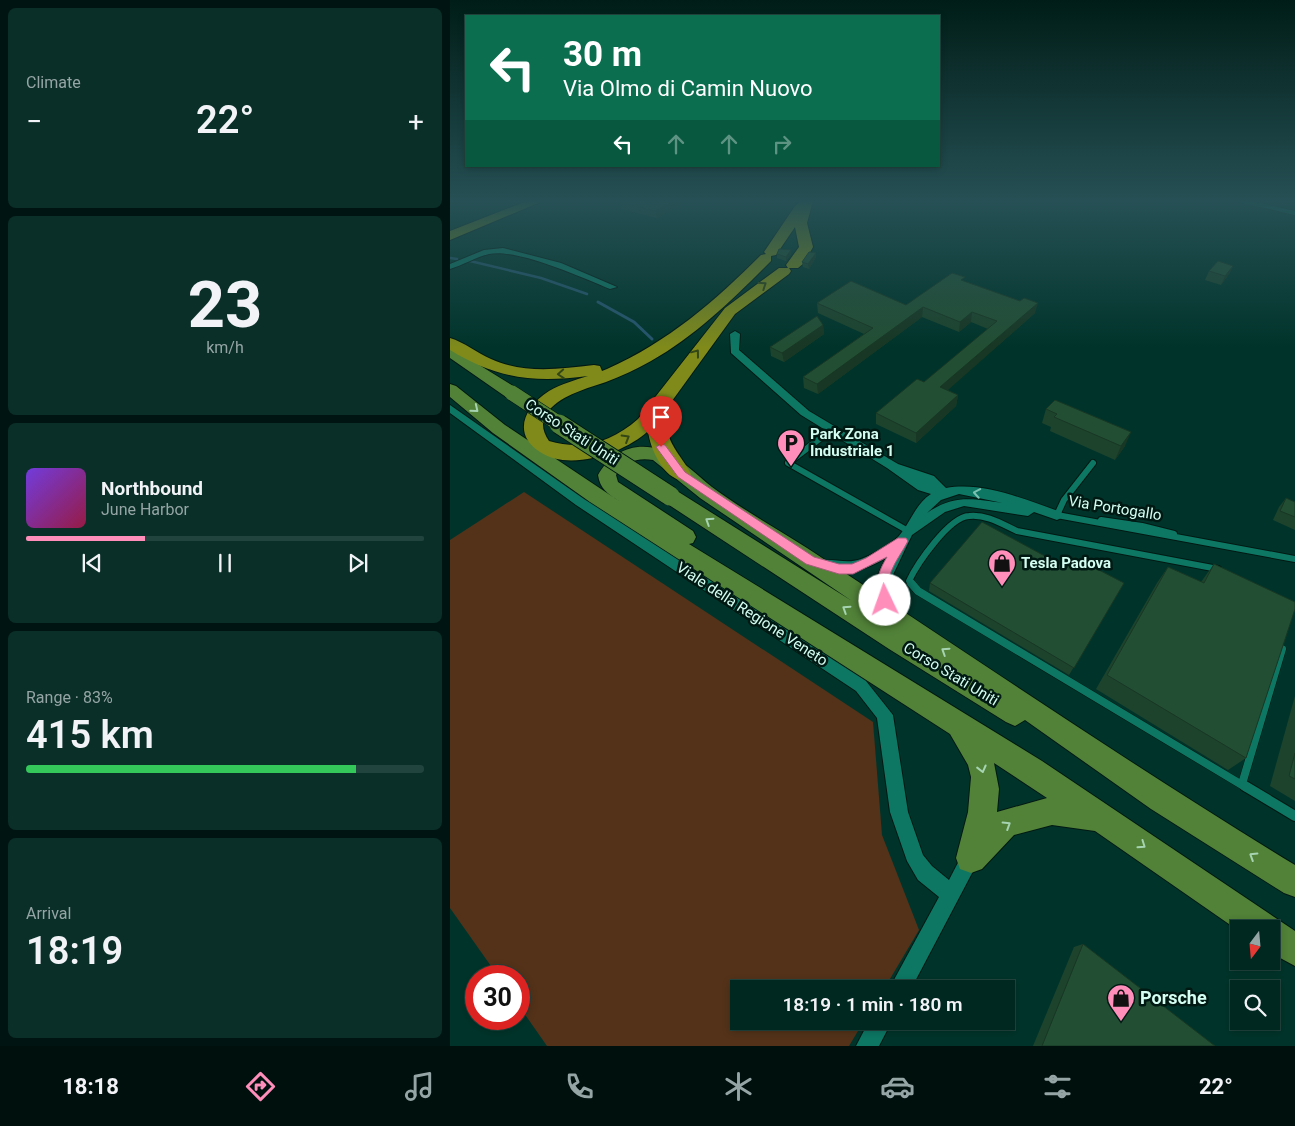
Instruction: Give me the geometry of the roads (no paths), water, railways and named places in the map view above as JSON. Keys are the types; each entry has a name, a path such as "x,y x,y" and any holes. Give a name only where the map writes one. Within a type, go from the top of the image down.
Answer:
{"highway":[{"path":"773,250 702,318 674,340 615,372 568,388 548,401 537,412 532,424 533,434 543,445 562,452 594,451 623,441 645,423 674,382 730,311 799,260 804,250"},
{"path":"450,343 488,366 500,370 535,375 574,373 615,364 650,350 702,318"},
{"path":"674,382 656,422 657,436 667,457 682,474"}],"main road":[{"name":"Corso Stati Uniti","path":"450,351 670,496 931,662 1295,882"},
{"path":"450,374 543,445 615,496 686,538"},
{"path":"450,390 499,429 597,497 959,727 1032,771"},
{"path":"1172,806 682,474 658,455 643,452 619,460 609,470 607,480 613,489 1251,920"},
{"path":"959,727 976,752 982,765 985,783 984,807 971,858"},
{"path":"971,858 1006,823 1015,820 1052,811 1102,818"},
{"path":"1280,940 1295,950"}],"street":[{"path":"450,267 486,252 503,250 558,264 613,287"},
{"name":"Via Portogallo","path":"735,334 734,351 743,361 805,413 891,465 922,487 943,492 959,490 976,492 1018,502 1057,515"},
{"name":"Viale della Regione Veneto","path":"450,408 580,502 861,686 885,715 899,812 916,861 925,873 951,894"},
{"path":"810,561 839,569 853,569 870,562 906,536 951,504 943,492 928,502 918,514 906,536 884,572 882,584 885,600 906,625"},
{"name":"Via Portogallo","path":"951,504 964,502 1057,515"},
{"path":"904,980 971,858"},
{"path":"867,1046 876,1030"}],"lane":[{"path":"831,430 788,462 906,536"},
{"path":"1057,515 1064,500 1093,462"},
{"name":"Via Portogallo","path":"1057,515 1143,534 1197,541 1295,559"},
{"path":"1230,573 1221,569 1017,531 987,519 966,516 956,521 919,562 909,580 918,591 1295,816"},
{"path":"1242,784 1283,644"}],"waterway":[{"path":"450,258 457,259"},
{"path":"470,261 541,278 587,294"},
{"path":"598,302 634,322 652,339"}],"place":[{"name":"Park Zona Industriale 1","path":"791,467"},
{"name":"Tesla Padova","path":"1002,587"},
{"name":"Porsche","path":"1121,1022"}]}
